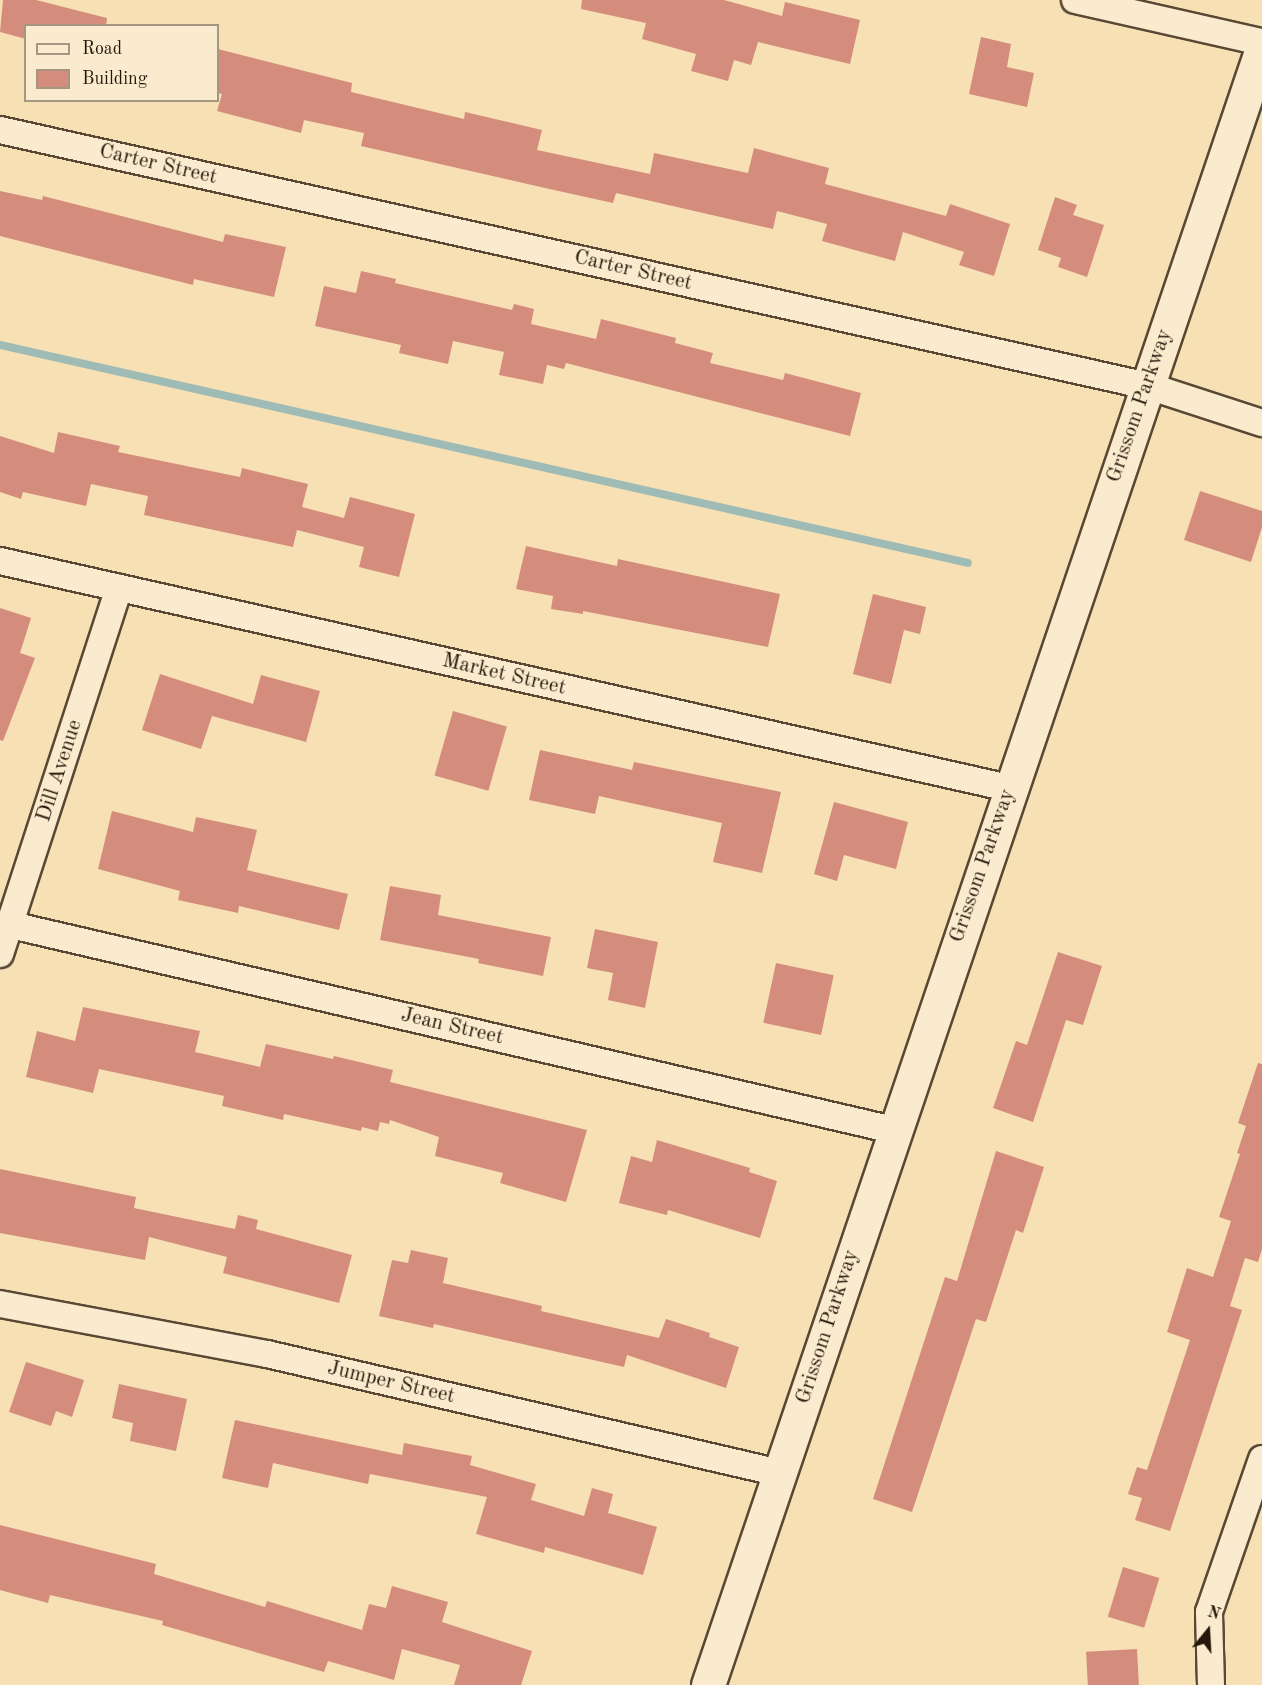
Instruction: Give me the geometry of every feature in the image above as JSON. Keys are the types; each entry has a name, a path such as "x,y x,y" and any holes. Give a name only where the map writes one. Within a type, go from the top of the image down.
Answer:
{"main road":[{"name":"Grissom Parkway","path":"708,1685 893,1130 1262,48"}],"street":[{"path":"1075,0 1262,42"},
{"name":"Carter Street","path":"0,130 1148,386 1262,423"},
{"name":"Market Street","path":"0,561 1009,788"},
{"name":"Dill Avenue","path":"0,954 119,588"},
{"name":"Jean Street","path":"11,925 893,1130"},
{"name":"Jumper Street","path":"0,1304 267,1354 780,1473"},
{"path":"1211,1685 1209,1612 1262,1459"}],"building":[{"path":"3,0 36,0 107,18 106,24 24,24 24,38 0,32"},
{"path":"582,0 724,0 782,16 785,2 860,20 850,64 758,42 751,65 734,60 728,81 691,71 696,54 642,39 646,23 581,9"},
{"path":"981,37 1011,44 1007,67 1034,73 1027,107 969,94"},
{"path":"219,49 352,83 351,92 464,119 465,112 542,130 537,150 650,174 654,153 748,173 754,148 829,168 825,184 946,216 950,204 1010,224 994,276 959,265 964,252 903,232 895,261 822,241 827,224 777,211 773,229 616,193 613,203 361,146 364,133 304,120 301,133 217,111 222,94 219,93"},
{"path":"0,191 42,200 43,196 223,242 225,234 286,247 274,297 194,279 193,285 0,236"},
{"path":"1055,197 1077,205 1073,215 1104,225 1087,277 1058,267 1061,258 1038,250"},
{"path":"361,271 396,279 395,283 512,310 514,304 534,309 531,324 596,339 601,319 676,338 675,343 713,353 710,363 783,380 785,373 861,393 850,436 566,363 564,369 547,365 543,384 499,375 504,352 453,341 448,364 399,353 401,345 315,326 324,286 356,293"},
{"path":"58,432 120,446 118,452 240,477 242,468 308,484 302,507 344,518 350,497 415,514 399,577 359,567 364,547 297,530 293,547 144,515 148,496 91,484 86,506 23,492 21,499 0,492 0,436 54,453"},
{"path":"1200,491 1262,511 1262,527 1251,562 1184,540"},
{"path":"526,546 617,566 618,559 780,594 768,647 583,611 583,614 551,609 553,596 516,589"},
{"path":"873,594 926,607 920,634 904,630 891,684 853,674"},
{"path":"0,608 31,618 20,653 35,658 3,741 0,740"},
{"path":"160,674 253,704 261,675 320,691 306,742 212,716 201,749 142,730"},
{"path":"453,711 507,726 488,791 435,775"},
{"path":"540,750 632,770 634,762 781,792 762,873 713,862 722,823 599,796 595,814 529,800"},
{"path":"834,802 908,822 896,869 844,855 837,881 814,874"},
{"path":"112,811 193,832 196,817 257,830 247,870 348,894 339,930 239,906 238,913 178,900 180,891 98,869"},
{"path":"390,886 441,895 438,915 551,937 543,976 478,963 479,959 380,940"},
{"path":"595,929 658,942 645,1008 608,1000 613,973 587,968"},
{"path":"1058,952 1102,966 1083,1025 1066,1020 1033,1122 993,1108 1016,1041 1027,1045"},
{"path":"776,963 834,975 821,1035 763,1023"},
{"path":"83,1007 200,1031 195,1052 260,1067 266,1044 333,1059 334,1056 393,1070 390,1082 587,1130 566,1202 500,1183 503,1173 435,1156 439,1137 390,1120 389,1124 380,1122 378,1131 362,1127 361,1131 284,1114 283,1120 222,1106 224,1096 99,1069 93,1093 26,1077 37,1031 75,1041"},
{"path":"1258,1063 1262,1064 1262,1249 1258,1262 1245,1258 1230,1306 1242,1310 1170,1531 1135,1520 1142,1498 1128,1494 1137,1467 1147,1470 1190,1340 1167,1332 1187,1268 1213,1277 1231,1221 1219,1217 1240,1154 1237,1153 1246,1126 1238,1123"},
{"path":"657,1140 750,1168 749,1172 777,1181 760,1238 668,1210 667,1215 619,1203 631,1156 652,1162"},
{"path":"996,1151 1044,1167 1023,1233 1016,1230 986,1322 976,1319 912,1512 873,1499 945,1277 957,1281"},
{"path":"0,1169 136,1197 134,1208 235,1229 238,1215 258,1220 256,1229 352,1255 339,1303 223,1273 227,1257 149,1237 145,1260 0,1233"},
{"path":"411,1250 448,1258 443,1283 542,1306 541,1311 659,1338 666,1319 710,1333 709,1337 739,1347 726,1388 627,1355 624,1367 434,1324 433,1328 379,1316 392,1260 408,1263"},
{"path":"26,1362 84,1380 72,1417 56,1411 51,1426 9,1412"},
{"path":"119,1384 187,1399 176,1451 130,1441 133,1423 112,1418"},
{"path":"235,1420 402,1455 404,1443 472,1456 470,1465 536,1484 531,1500 584,1516 592,1488 613,1494 608,1513 657,1527 643,1575 545,1547 544,1553 476,1534 487,1497 370,1474 368,1484 273,1463 268,1488 222,1478"},
{"path":"0,1525 156,1564 154,1574 265,1607 267,1601 362,1630 369,1604 386,1608 392,1586 448,1602 442,1622 532,1651 521,1685 454,1685 460,1665 402,1649 394,1680 328,1661 324,1672 162,1625 163,1621 50,1595 48,1603 0,1590"},
{"path":"1123,1567 1159,1578 1144,1628 1108,1617"},
{"path":"1137,1649 1139,1685 1088,1685 1086,1652"}],"waterway":[{"path":"0,345 968,563"}]}
